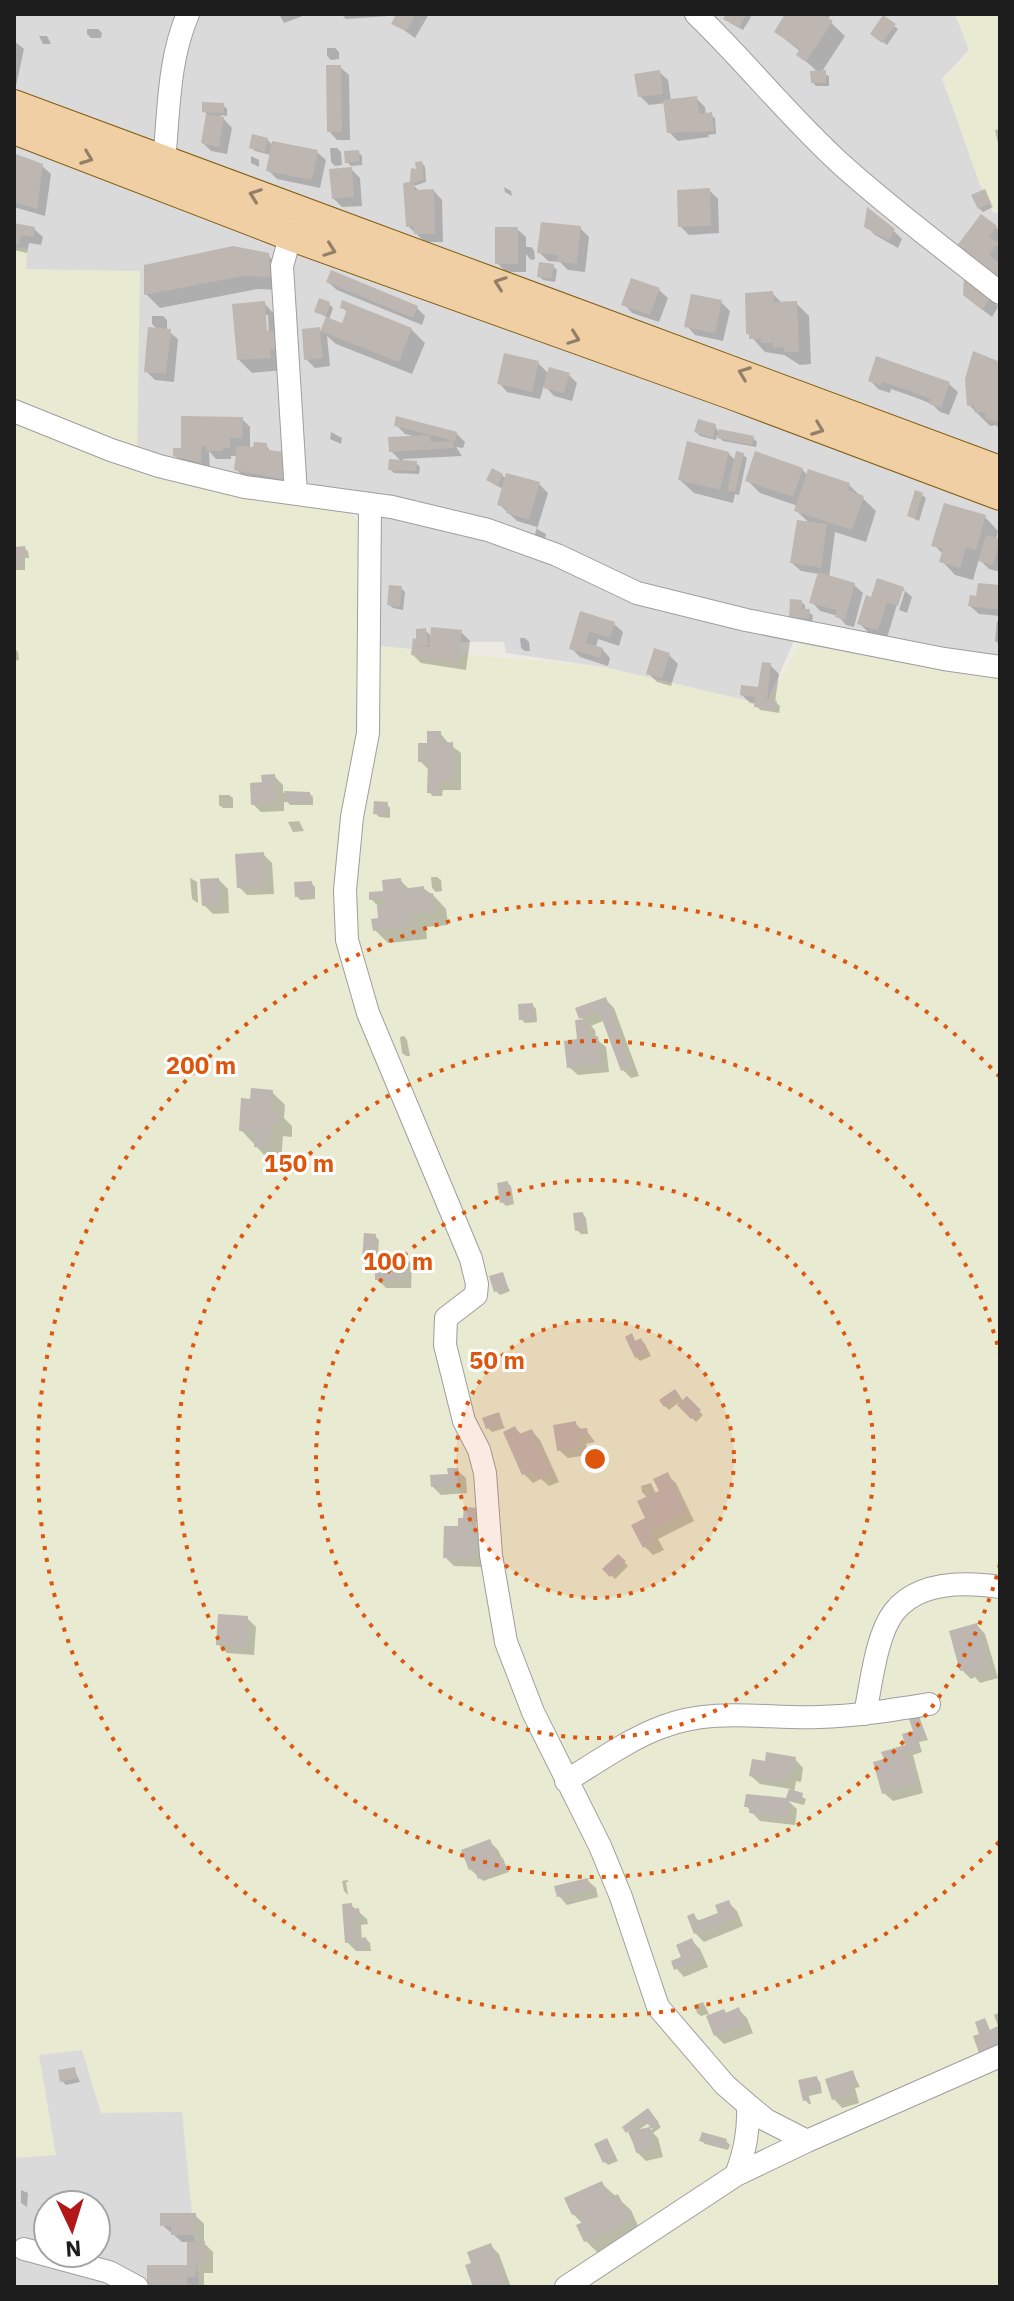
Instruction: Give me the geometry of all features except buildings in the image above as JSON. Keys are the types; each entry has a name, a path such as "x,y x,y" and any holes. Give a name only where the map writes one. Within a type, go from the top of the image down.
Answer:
{"main road":[{"path":"14,104 164,161 294,223"},
{"path":"14,130 294,223 526,292 946,463 1000,496"},
{"path":"946,463 1000,470"}],"street":[{"path":"164,161 172,71 188,14"},
{"path":"696,14 842,165 1000,293"},
{"path":"294,223 282,266 296,494"},
{"path":"14,411 159,466 245,487 447,519 557,555 637,593 746,620 1000,667"},
{"path":"370,506 368,733 352,817 345,890 347,940 368,1013 471,1259 477,1284 476,1295 446,1318 445,1345 464,1421 479,1450 485,1473 491,1555 506,1642 533,1712 616,1884 658,2007 725,2085 766,2120 807,2141"},
{"path":"865,1714 883,1632 894,1611 911,1598 933,1588 961,1584 1000,1587"},
{"path":"566,1781 661,1727 703,1717 742,1714 817,1717 865,1714 929,1704"},
{"path":"566,2287 736,2175 1000,2056"},
{"path":"736,2175 745,2152 748,2105"},
{"path":"24,2249 109,2272 137,2287"}],"shaded area":[{"path":"14,14 955,14 969,50 942,79 993,213 1000,212 1000,658 803,620 766,705 604,667 506,653 504,642 461,642 457,653 377,646 378,500 137,453 25,269 27,249 14,247"},
{"path":"90,2041 191,2101 210,2287 14,2287 14,2149 31,2047"}],"green space":[{"path":"956,14 1000,14 1000,210 994,211 980,185 943,80 970,52"},
{"path":"14,247 27,249 26,269 140,271 137,453 14,406"},
{"path":"14,420 172,479 352,514 363,530 378,646 604,667 766,705 803,637 1000,673 1000,2287 199,2287 182,2112 101,2113 82,2050 39,2055 56,2155 14,2158"}]}
